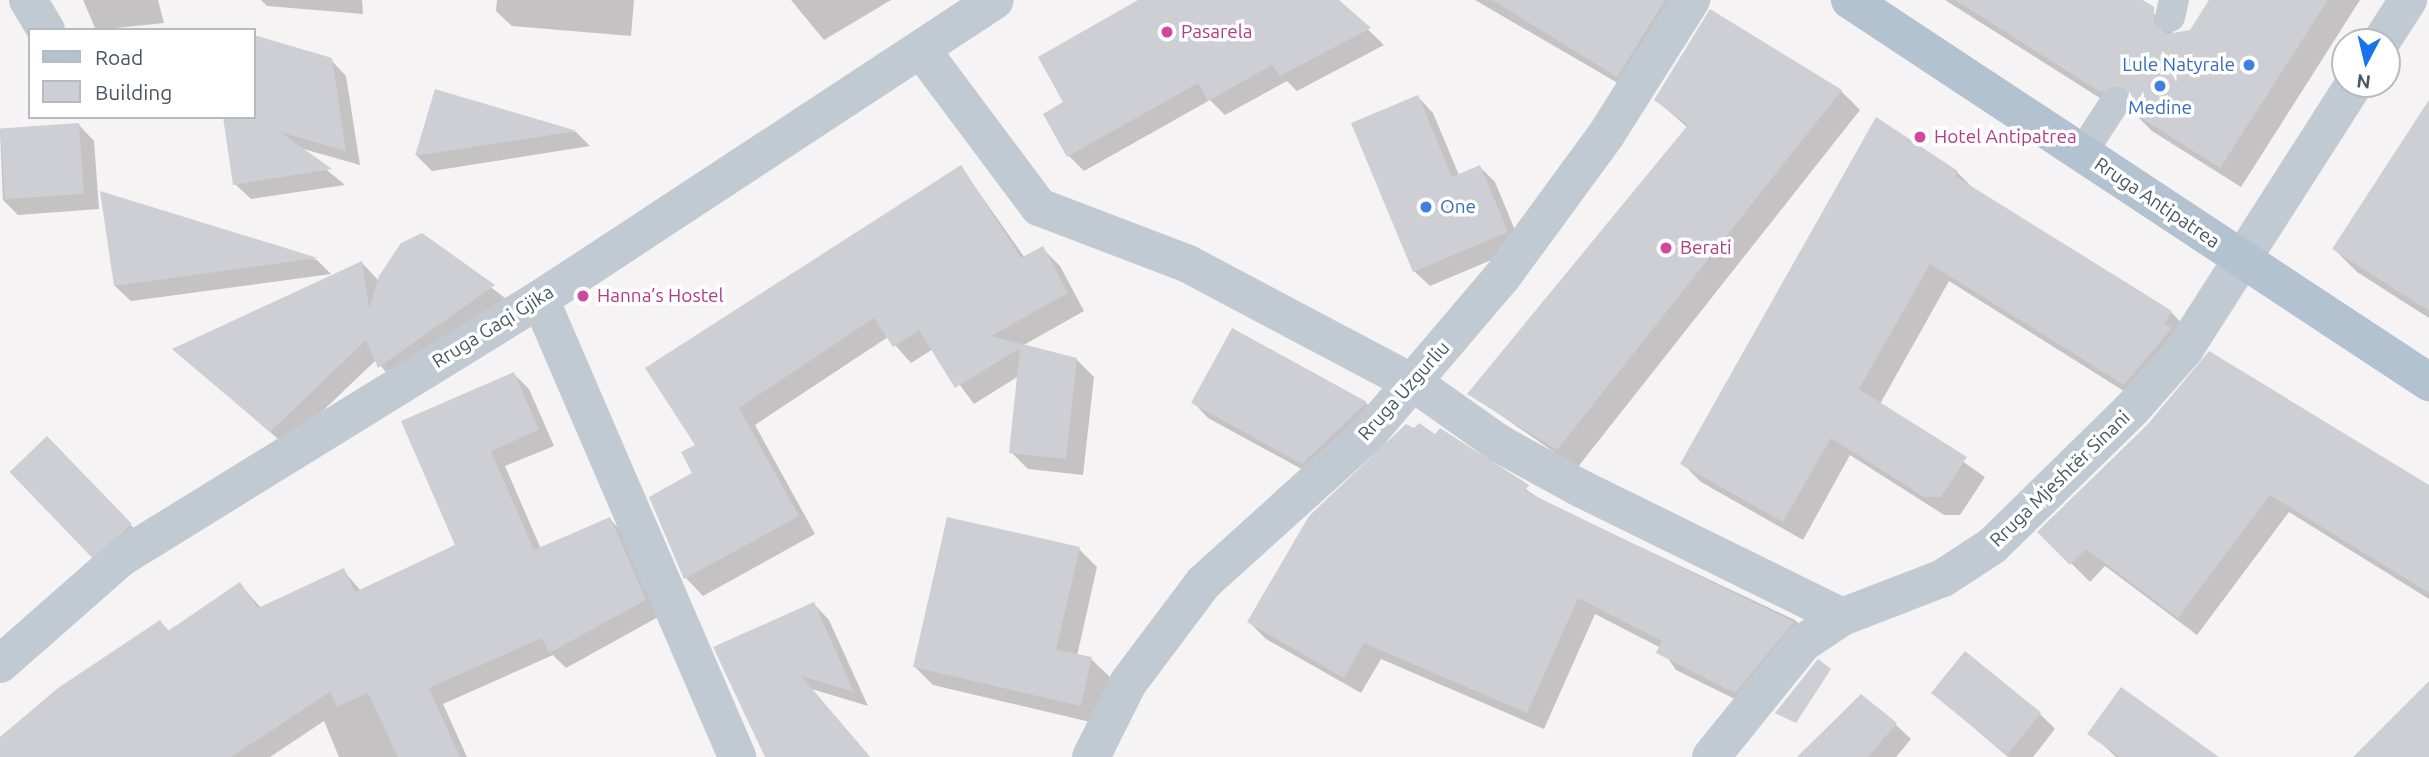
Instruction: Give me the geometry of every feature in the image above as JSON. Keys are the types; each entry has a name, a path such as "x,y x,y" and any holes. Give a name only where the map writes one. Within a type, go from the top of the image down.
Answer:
{"main road":[{"name":"Rruga Antipatrea","path":"1850,0 2429,382"}],"street":[{"path":"28,0 45,28"},
{"name":"Rruga Gaqi Gjika","path":"0,664 122,557 540,299 923,52 995,0"},
{"name":"Rruga Uzgurliu","path":"1091,757 1128,683 1203,583 1415,384 1606,135 1691,0"},
{"path":"2390,28 2408,0"},
{"path":"923,52 1040,207 1188,264 1415,384 1535,463 1842,617"},
{"name":"Rruga Mjeshtër Sinani","path":"1711,757 1803,643 1842,617 1943,578 1992,546 2184,350 2345,98"},
{"path":"540,299 737,757"}],"lane":[{"path":"2082,153 2116,102"}],"building":[{"path":"1138,0 1339,0 1371,28 1280,76 1272,65 1208,101 1198,83 1067,157 1043,114 1063,102 1038,57"},
{"path":"1492,0 1665,0 1617,77"},
{"path":"1955,0 2143,0 2154,7 2154,23 2167,34 2190,30 2209,0 2328,0 2220,168 2130,111 2124,87 2100,92"},
{"path":"1710,9 1842,90 1557,450 1467,394 1688,125 1654,100"},
{"path":"256,36 332,58 346,151 280,132 332,169 233,185 223,119 256,119"},
{"path":"435,89 577,131 415,156"},
{"path":"1418,95 1452,177 1480,165 1508,232 1413,272 1351,123"},
{"path":"2429,100 2429,311 2332,249"},
{"path":"1876,117 1958,171 1955,176 2172,311 2164,324 2172,328 2124,385 1930,264 1859,389 1967,457 1941,497 1924,497 1831,438 1783,522 1680,464"},
{"path":"79,123 84,194 5,199 0,129"},
{"path":"961,165 1021,258 1043,246 1068,293 991,336 1077,358 1066,459 1009,453 1020,348 955,388 919,330 893,347 874,318 739,408 799,516 684,579 649,497 692,473 681,452 695,445 645,368"},
{"path":"100,191 318,258 114,286"},
{"path":"422,233 495,285 378,368 366,340 270,432 172,349 362,261 369,308 379,276 401,243"},
{"path":"1232,328 1367,402 1302,464 1191,403"},
{"path":"2209,351 2429,485 2429,593 2270,495 2178,618 2086,549 2070,565 2037,532 2147,425"},
{"path":"514,372 539,430 491,451 534,550 610,517 646,600 549,653 542,638 429,688 460,757 398,757 368,693 337,707 330,692 231,757 0,757 0,737 58,688 160,620 168,631 240,582 258,608 344,568 355,592 455,545 401,421"},
{"path":"1419,423 1435,434 1440,428 1529,485 1525,491 1794,622 1735,693 1656,653 1662,641 1578,598 1527,713 1364,643 1344,678 1247,622 1309,516 1406,424 1414,428"},
{"path":"47,436 132,524 94,560 10,472"},
{"path":"947,517 1080,547 1056,650 1092,657 1081,706 913,667"},
{"path":"814,602 854,692 801,676 870,757 765,757 713,647"},
{"path":"1965,651 2041,713 2007,755 1931,693"},
{"path":"1818,659 1831,669 1796,723 1775,713"},
{"path":"2429,681 2429,757 2353,757"},
{"path":"2121,687 2219,757 2120,757 2087,734"},
{"path":"1861,694 1897,723 1868,757 1797,757"}],"place":[{"name":"Pasarela","path":"1167,32"},
{"name":"Lule Natyrale","path":"2249,65"},
{"name":"Medine","path":"2160,86"},
{"name":"Hotel Antipatrea","path":"1920,137"},
{"name":"One","path":"1426,207"},
{"name":"Berati","path":"1666,248"},
{"name":"Hanna’s Hostel","path":"583,296"}]}
